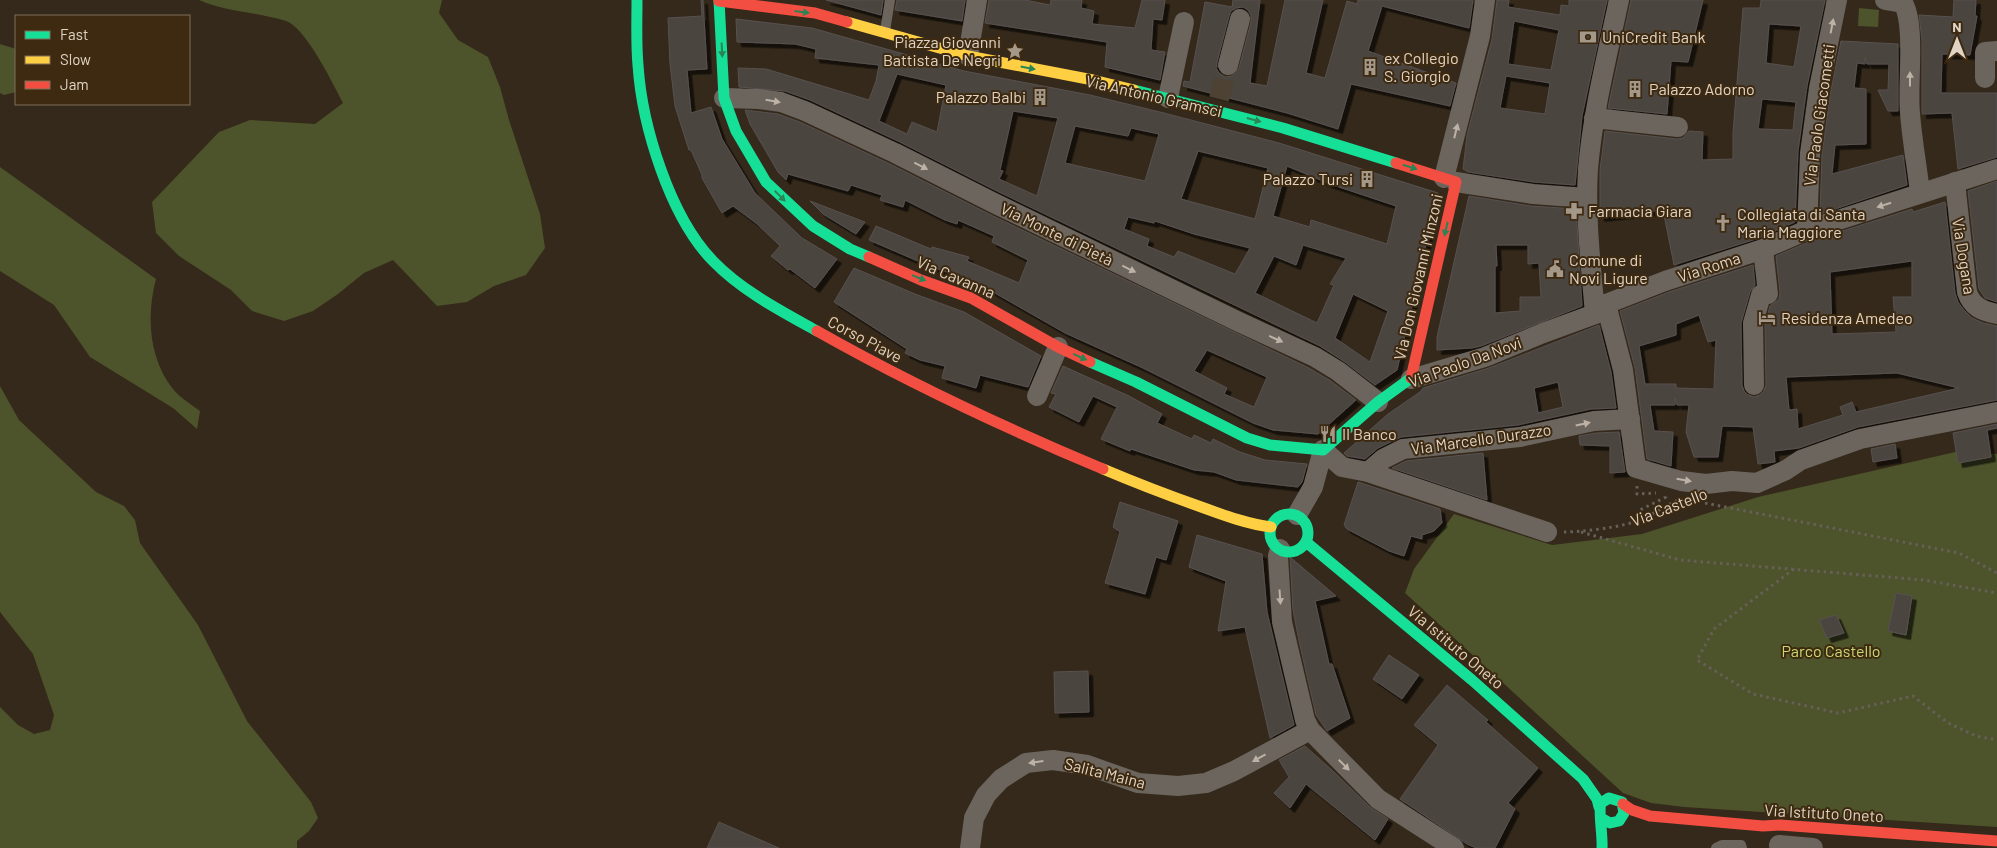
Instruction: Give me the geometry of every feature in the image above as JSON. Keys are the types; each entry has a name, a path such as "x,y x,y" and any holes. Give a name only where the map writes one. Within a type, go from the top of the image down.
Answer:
{"main road":[{"name":"Corso Piave","path":"637,0 638,65 644,110 666,184 697,243 714,262 735,280 776,308 877,364 1021,435 1150,489 1238,520 1254,525 1271,527"},
{"name":"Via Antonio Gramsci","path":"719,1 815,13 968,56 1093,80 1168,98 1218,105 1450,180"},
{"name":"Via Cavanna","path":"719,1 724,98 736,131 766,182 813,226 850,249 921,280 971,298 1058,347 1136,382 1179,406 1247,438 1270,445 1323,450"},
{"name":"Via Don Giovanni Minzoni","path":"1411,379 1450,180"},
{"name":"Via Paolo Da Novi","path":"1323,450 1378,402 1411,379"},
{"path":"1281,515 1297,515 1302,518 1308,530 1306,542 1301,548 1287,552 1280,549 1272,539 1271,527 1281,515"},
{"name":"Via Istituto Oneto","path":"1306,542 1472,680 1583,779 1597,799 1600,813"},
{"name":"Via Istituto Oneto","path":"1583,779 1596,785 1613,798"},
{"path":"1613,798 1623,804 1624,814 1602,847 1600,813 1605,799 1613,798"},
{"name":"Via Istituto Oneto","path":"1623,804 1632,810 1650,816 1763,826 1780,825 1997,841"},
{"path":"1600,813 1608,823 1618,821"},
{"name":"Via Istituto Oneto","path":"1618,821 1642,819 1650,816"}],"street":[{"path":"968,56 976,0"},
{"path":"1450,180 1480,36 1485,0"},
{"path":"1619,0 1594,118 1587,198 1601,309 1623,370 1636,468 1681,480 1706,484 1732,480 1757,483 1786,470 1801,460 1860,439 1997,412"},
{"name":"Via Paolo Giacometti","path":"1807,230 1810,153 1819,88 1837,0"},
{"path":"1885,0 1904,3 1907,8 1910,40 1911,119 1920,193"},
{"path":"1228,65 1240,20"},
{"path":"1168,98 1184,22"},
{"path":"1985,78 1985,52 1997,51"},
{"name":"Via Monte di Pietà","path":"724,98 781,102 868,140 1237,321 1315,357 1338,371 1378,402"},
{"path":"1594,118 1678,127"},
{"name":"Via Roma","path":"1601,309 1665,281 1763,249 1807,230 1997,169"},
{"name":"Via Antonio Gramsci","path":"1450,180 1533,194 1587,198"},
{"name":"Via Dogana","path":"1955,182 1967,292 1970,302 1976,307 1997,314"},
{"path":"1754,385 1753,323 1761,295 1768,294 1763,249"},
{"name":"Via Paolo Da Novi","path":"1411,379 1486,356 1601,309"},
{"path":"1037,396 1058,347"},
{"name":"Via Marcello Durazzo","path":"1368,472 1383,459 1403,450 1520,437 1594,421 1630,419"},
{"path":"1297,515 1313,487 1323,450 1342,466 1368,472 1547,532"},
{"path":"1280,549 1278,556 1282,622 1305,720 1310,730 1378,799 1454,848"},
{"name":"Salita Maina","path":"970,848 974,818 986,795 1001,779 1026,764 1053,760 1087,765 1138,783 1178,786 1206,783 1234,771 1310,730"},
{"path":"1780,825 1779,846 1813,848"}],"lane":[{"path":"885,32 890,0"},
{"path":"1716,848 1722,845 1741,845 1742,848"}],"path":[{"path":"1636,468 1637,494 1665,493 1666,497 1638,511 1639,521"},
{"name":"Via Castello","path":"1547,532 1581,532 1639,521 1682,499"},
{"path":"1701,502 1959,553 1997,572"},
{"path":"1581,532 1680,560 1924,580 1997,593"},
{"path":"1794,569 1714,629 1697,660 1753,694 1838,713 1913,696 1948,723 1976,736 1997,740"}],"green space":[{"path":"199,0 442,0 439,13 458,40 488,57 500,87 540,214 545,248 526,275 494,286 467,302 437,306 393,260 364,273 313,311 284,321 252,311 231,290 179,256 156,233 152,202 219,132 250,120 315,124 343,103 310,45 294,26 286,21 220,7"},
{"path":"1859,8 1879,10 1878,27 1858,26"},
{"path":"0,44 15,49 15,92 4,95 0,93"},
{"path":"0,167 156,279 151,308 154,351 165,377 173,389 200,411 197,429 173,408 90,357 54,305 0,271"},
{"path":"0,386 19,420 96,492 124,506 135,520 140,543 198,625 247,721 311,802 318,818 309,831 297,841 297,848 0,848 0,707 18,725 34,734 50,730 54,715 33,654 0,612"},
{"name":"Parco Castello","path":"1964,450 1997,454 1997,827 1684,807 1651,803 1623,793 1405,593 1414,569 1454,514 1552,545 1642,534 1758,497"}],"building":[{"path":"701,0 703,0 707,69 687,70 691,113 711,107 722,139 755,193 802,238 837,259 815,288 771,256 780,246 756,223 733,206 722,213 702,178 691,150 689,150 675,106 670,64 668,18 702,16"},
{"path":"826,0 883,0 881,15"},
{"path":"897,0 965,0 962,21 895,10"},
{"path":"989,0 1025,0 1050,5 1051,0 1082,0 1081,8 1094,11 1092,24 1135,28 1142,0 1165,0 1162,20 1153,19 1151,50 1165,52 1160,80 1105,67 1107,42 985,23"},
{"path":"1233,0 1260,0 1250,83 1267,86 1285,0 1323,0 1306,73 1325,78 1347,1 1357,4 1358,0 1473,0 1469,28 1382,6 1368,51 1456,83 1450,106 1351,84 1338,129 1287,113 1183,86 1184,81 1190,82 1205,2 1232,7","holes":["1243,7 1251,15 1251,22 1239,68 1232,76 1225,77 1216,68 1217,62 1231,11"]},
{"path":"1497,0 1509,0 1508,7 1560,15 1561,5 1569,6 1569,0 1607,0 1582,116 1575,185 1534,182 1468,172 1463,169 1467,135 1492,39","holes":["1514,21 1559,30 1551,70 1508,64","1506,76 1550,83 1545,114 1500,108"]},
{"path":"1631,0 1703,0 1688,62 1671,61 1667,114 1608,108"},
{"path":"1761,0 1825,0 1807,86 1798,151 1795,222 1759,238 1674,265 1663,210 1600,217 1600,170 1605,131 1677,139 1683,138 1689,131 1703,132 1702,160 1733,159 1733,133 1743,8 1760,8","holes":["1769,24 1801,26 1794,67 1766,63","1762,99 1796,102 1793,130 1758,129"]},
{"path":"1954,0 1976,0 1975,16 1977,16 1970,55 1942,54 1941,93 1997,93 1997,157 1958,169 1952,113 1922,114 1922,40 1919,15 1953,17"},
{"path":"736,19 812,28 964,71 1090,95 1279,143 1438,193 1397,370 1375,385 1320,346 999,192 900,142 810,100 785,91 739,87 738,68 766,69 869,100 876,81 879,65 815,58 816,49 795,44 737,42","holes":["897,74 946,85 937,132 912,122 907,134 879,121","1013,111 1058,118 1037,196 999,179 1003,171 1000,170","1075,126 1128,136 1131,128 1159,134 1145,181 1065,163","1198,151 1268,168 1255,219 1181,199","1287,166 1330,184 1396,206 1387,244 1311,220 1310,227 1273,216","1128,217 1154,223 1155,221 1194,234 1250,248 1235,274 1178,251 1174,257 1147,246 1149,239 1124,229","1303,245 1346,258 1330,284 1334,285 1317,323 1255,293 1274,256 1296,265","1353,294 1388,311 1370,362 1335,338"]},
{"path":"1841,41 1898,44 1898,111 1888,111 1878,90 1888,90 1889,64 1867,64 1865,58 1865,64 1857,63 1854,88 1866,89 1866,144 1835,145 1832,174 1903,155 1907,185 1820,214 1822,154 1831,90"},
{"path":"745,110 778,114 800,122 1309,368 1331,381 1356,400 1318,434 1273,430 1253,423 1143,368 1065,333 979,284 927,265 869,240 876,226 931,249 932,247 969,257 967,261 1019,283 1028,260 992,242 994,236 958,220 957,224 945,220 905,200 903,207 880,200 882,195 851,185 848,191 788,174 786,180 778,172 750,124","holes":["1207,350 1267,377 1254,407 1224,394 1227,388 1194,371"]},
{"path":"1997,181 1997,302 1985,298 1979,289 1968,191"},
{"path":"1469,196 1531,206 1576,209 1582,306 1472,348 1437,350 1437,337","holes":["1496,245 1528,245 1528,264 1539,263 1541,297 1520,297 1520,311 1495,313"]},
{"path":"810,201 865,222 856,234 823,214"},
{"path":"1945,202 1955,293 1958,302 1972,318 1997,326 1997,400 1858,427 1799,448 1774,451 1775,462 1758,464 1753,427 1722,426 1718,457 1694,457 1686,432 1689,405 1677,405 1675,398 1675,405 1650,405 1654,431 1673,432 1671,466 1647,459 1635,368 1620,311 1669,292 1753,265 1755,285 1750,292 1741,323 1742,385 1748,395 1754,397 1760,395 1766,385 1765,325 1770,306 1779,299 1780,293 1776,256 1811,241 1912,209 1913,212","holes":["1912,261 1912,297 1893,297 1896,332 1832,334 1830,272","1699,315 1708,342 1716,340 1714,389 1676,388 1676,384 1645,384 1639,346 1676,335 1676,324","1897,373 1959,388 1856,412 1852,402 1840,407 1843,415 1798,429 1797,409 1789,410 1786,377"]},
{"path":"854,268 964,312 1041,356 1028,387 980,375 976,388 942,378 945,366 920,360 905,353 907,349 834,302"},
{"path":"1599,325 1611,372 1616,408 1591,409 1518,425 1401,437 1378,448 1365,459 1347,456 1344,453 1388,414 1423,388 1489,368","holes":["1558,382 1563,407 1538,413 1534,388"]},
{"path":"1063,366 1129,396 1162,414 1157,423 1192,439 1194,435 1211,443 1213,439 1240,452 1265,460 1307,464 1302,482 1298,487 1236,480 1214,472 1194,470 1131,449 1130,451 1101,439 1117,407 1093,396 1079,422 1049,407 1056,394 1051,393"},
{"path":"1997,424 1997,428 1987,430 1991,457 1958,463 1953,433"},
{"path":"1619,432 1625,472 1610,473 1610,446 1580,445 1579,436"},
{"path":"1895,444 1897,458 1873,462 1871,449"},
{"path":"1483,453 1487,500 1392,468 1406,461"},
{"path":"1358,482 1440,509 1442,523 1434,531 1422,535 1422,539 1411,536 1404,556 1389,551 1347,529 1344,525"},
{"path":"1120,502 1178,521 1166,560 1156,557 1145,594 1105,583 1120,532 1113,527"},
{"path":"1197,535 1262,554 1267,612 1294,725 1270,738 1245,627 1218,631 1226,581 1189,567"},
{"path":"1290,557 1336,596 1315,601 1329,664 1332,664 1350,718 1327,731 1316,715 1299,641 1293,610"},
{"path":"1896,593 1912,596 1906,635 1888,631"},
{"path":"1836,615 1844,633 1827,638 1819,620"},
{"path":"1389,655 1419,675 1402,699 1373,679"},
{"path":"1088,671 1089,712 1055,713 1054,672"},
{"path":"1447,685 1488,720 1486,722 1538,768 1508,803 1515,809 1495,848 1476,848 1467,844 1400,799 1438,745 1414,725"},
{"path":"1305,746 1370,807 1388,819 1375,840 1306,784 1290,808 1274,793 1289,777 1279,760"},
{"path":"719,822 779,848 707,848"}],"tunnel":[{"path":"1219,99 1228,65"}],"traffic: fast":[{"path":"637,0 637,57 645,115 652,142 671,196 684,220 698,242 724,272 762,300 817,331"},
{"path":"719,0 724,98 736,131 766,182 813,226 850,249 869,257"},
{"path":"1134,90 1283,128 1396,163"},
{"path":"1090,362 1136,382 1247,438 1270,445 1323,450 1378,402 1411,378"},
{"path":"1289,514 1302,520 1308,533 1302,546 1289,552 1276,546 1270,533 1276,520 1289,514"},
{"path":"1306,542 1472,680 1583,779 1597,799 1599,807"},
{"path":"1601,818 1610,823 1619,821 1624,813 1622,802 1609,798 1601,803 1600,812 1602,848"}],"traffic: slow":[{"path":"847,22 968,56 1093,80 1134,90"},
{"path":"1103,469 1221,514 1245,522 1271,527"}],"traffic: jam":[{"path":"719,1 815,13 847,22"},
{"path":"1396,163 1456,182 1411,378"},
{"path":"869,257 921,280 971,298 1058,347 1090,362"},
{"path":"817,331 887,369 958,404 1103,469"},
{"path":"1623,804 1632,810 1650,816 1763,826 1780,825 1997,841"}],"place":[{"name":"UniCredit Bank","path":"1588,37"},
{"name":"Piazza Giovanni Battista De Negri","path":"1015,51"},
{"name":"ex Collegio S. Giorgio","path":"1370,67"},
{"name":"Palazzo Adorno","path":"1635,89"},
{"name":"Palazzo Balbi","path":"1040,97"},
{"name":"Palazzo Tursi","path":"1367,179"},
{"name":"Farmacia Giara","path":"1574,211"},
{"name":"Collegiata di Santa Maria Maggiore","path":"1723,223"},
{"name":"Comune di Novi Ligure","path":"1555,269"},
{"name":"Residenza Amedeo","path":"1767,318"},
{"name":"Il Banco","path":"1328,434"}]}
